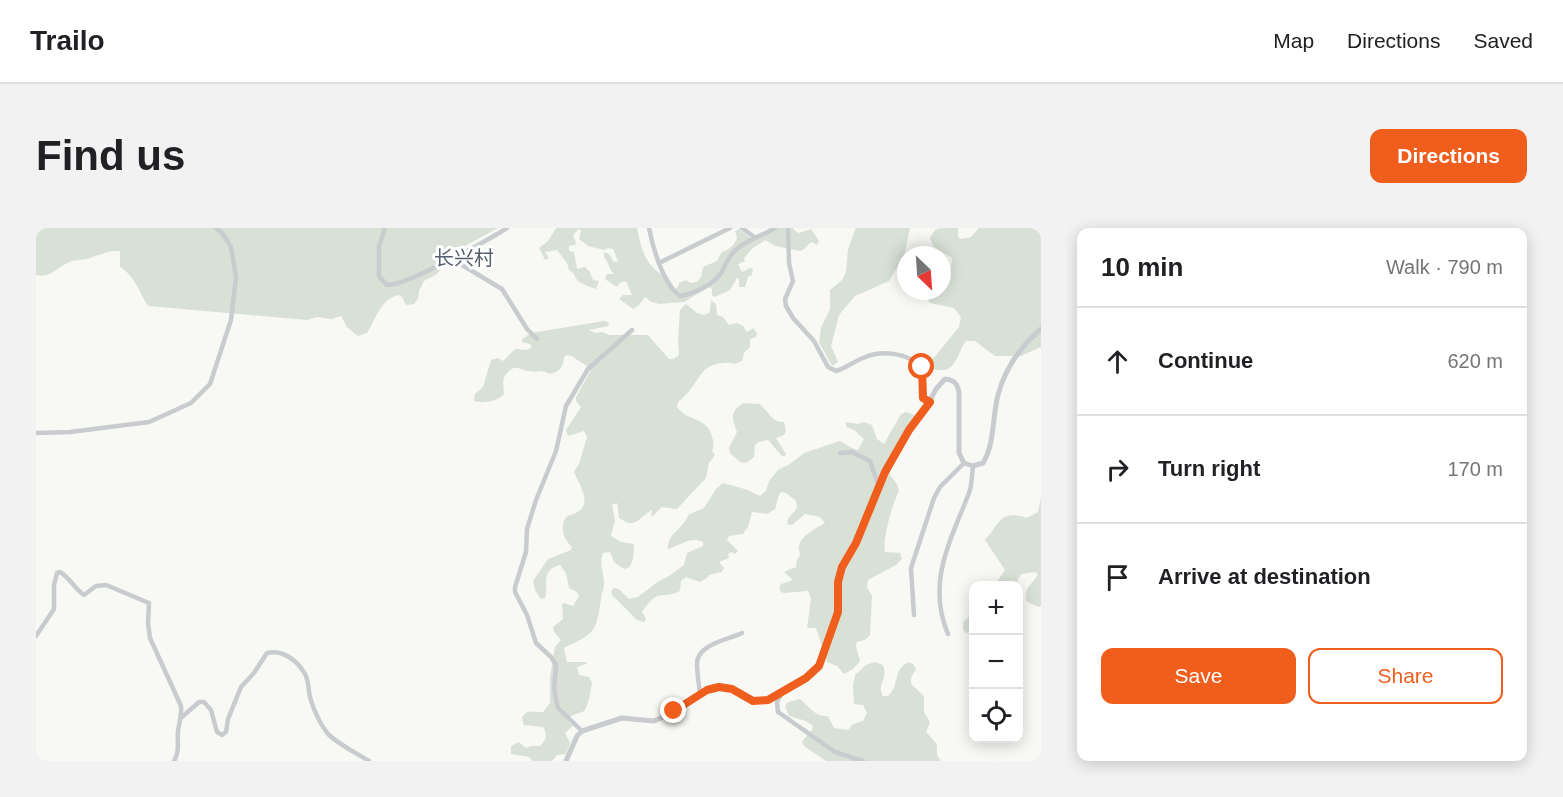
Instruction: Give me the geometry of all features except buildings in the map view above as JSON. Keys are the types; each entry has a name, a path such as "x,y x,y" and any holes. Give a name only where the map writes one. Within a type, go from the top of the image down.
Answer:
{"street":[{"path":"36,433 70,432 149,422 191,403 210,384 231,320 236,278 231,247 216,228"},
{"path":"385,228 380,246 379,276 387,285 406,281 507,228"},
{"path":"649,228 659,263 674,292 680,296 688,295 717,278 734,250 754,237 775,228"},
{"path":"659,263 730,228"},
{"path":"742,228 754,237"},
{"path":"788,228 789,263 793,281 785,299 786,306 793,318 814,341 828,367 837,371 866,356 890,353 907,357 922,367 921,393 923,398 930,402"},
{"path":"460,254 462,265 502,289 527,329 537,339"},
{"path":"566,761 577,736 582,731 622,718 654,721 700,694 719,687 732,689 753,701 768,700 806,678 819,666 838,612 838,582 842,567 856,543 885,472 909,430 930,402 936,388 945,379 953,380 957,384 959,453 964,463 973,466 982,463 990,452 998,394 1014,359 1025,342 1041,328"},
{"path":"582,731 558,708 554,689 555,665 551,657 536,644 515,587 526,552 527,529 556,452 566,406 582,383 588,369 632,330"},
{"path":"840,453 852,452 870,461 879,488"},
{"path":"914,615 911,568 934,498 940,487 964,463"},
{"path":"948,634 943,624 939,579 942,562 969,493 973,466"},
{"path":"36,636 54,609 54,585 57,573 65,575 74,589 84,595 96,586 106,585 144,599 149,605 150,638 181,706 178,753 174,761"},
{"path":"700,694 696,662 702,651 717,642 742,633"},
{"path":"182,717 199,702 204,702 212,710 217,732 222,735 226,732 228,719 241,687 267,653 282,652 304,672 308,681 310,698 329,735 369,761"},
{"path":"783,691 777,702 778,712 835,752 863,761"}],"shaded area":[{"path":"39,228 498,228 454,252 437,274 424,281 414,304 406,305 399,295 388,300 367,333 358,336 347,327 341,316 331,319 317,317 307,320 148,306 133,280 120,267 120,251 111,251 72,261 46,275 36,275 36,234"},
{"path":"556,228 637,228 640,243 650,264 668,277 675,289 679,283 686,280 691,283 697,282 701,277 703,267 717,261 722,252 733,245 737,238 735,231 739,229 754,241 778,228 793,228 799,233 811,229 819,241 817,245 811,242 800,251 775,246 765,240 753,248 744,258 745,261 738,264 742,272 753,269 745,287 739,287 737,278 730,290 715,297 712,296 712,289 709,287 684,302 660,304 651,302 645,297 633,309 619,299 623,295 632,295 626,281 617,287 605,279 607,274 614,274 604,257 604,252 609,254 614,262 618,261 613,249 604,250 588,246 579,239 581,231 579,229 573,235 576,243 569,246 569,251 574,252 577,269 585,267 593,280 599,281 596,289 578,281 557,250 545,252 549,258 545,260 539,248 548,241"},
{"path":"856,228 910,228 906,246 897,246 897,268 889,281 855,296 839,315 831,346 838,362 832,366 819,342 821,328 830,309 830,290 842,280 846,272 848,249"},
{"path":"958,228 958,237 961,239 971,237 979,228 1041,228 1041,347 1021,356 995,356 975,341 966,341 954,364 950,367 945,370 930,368 928,365 959,327 961,317 954,308 930,303 928,300 951,300 951,246 933,246 930,238 935,230"},
{"path":"711,300 716,304 717,315 723,317 729,325 737,323 747,332 753,328 757,333 756,337 750,339 750,347 744,353 742,361 735,364 713,365 705,369 678,402 677,407 682,412 702,422 710,430 712,451 715,455 709,463 706,478 677,509 662,507 653,516 651,515 652,510 637,522 630,523 619,518 617,503 612,505 615,520 611,536 621,542 634,544 633,559 630,567 624,569 614,562 610,552 603,553 601,564 604,586 595,626 588,635 564,648 567,662 587,662 577,667 579,675 589,677 592,683 587,706 584,711 567,720 573,726 565,733 570,743 566,754 557,755 552,761 533,761 529,757 511,754 511,746 519,742 526,748 540,746 545,739 543,727 524,725 522,718 528,712 543,712 550,703 550,678 555,647 561,640 553,627 563,619 562,605 564,603 573,606 579,596 577,592 569,588 566,573 560,565 550,570 546,578 545,598 541,599 535,590 533,581 548,559 571,550 572,547 566,540 563,524 567,516 582,509 584,503 583,492 574,472 579,464 587,437 584,431 568,436 566,430 581,407 576,397 591,370 572,356 567,355 560,368 550,374 513,368 505,377 504,394 494,400 474,401 475,394 483,387 491,360 498,358 503,361 515,349 530,349 532,347 530,344 522,342 522,339 531,333 604,321 608,322 609,326 589,330 609,335 648,335 669,359 674,359 679,355 680,310 686,304 697,313 705,315 710,312"},
{"path":"744,403 760,404 773,419 784,422 786,431 784,435 776,438 785,456 782,456 768,440 755,445 754,457 746,463 740,462 730,453 729,448 737,432 733,419 734,412"},
{"path":"906,412 915,415 915,427 891,467 890,475 899,491 884,546 885,552 900,553 902,559 896,565 868,580 867,587 872,596 870,635 865,640 857,642 860,661 853,669 844,674 837,666 827,662 816,628 807,628 811,599 808,591 784,593 779,589 781,584 792,579 784,572 796,567 800,555 800,542 810,532 825,523 820,517 805,514 792,525 787,524 788,519 797,508 796,501 786,493 781,492 775,509 767,514 752,512 748,527 743,534 729,536 727,540 738,551 735,554 731,552 728,554 729,558 719,562 724,568 722,572 709,575 700,582 686,577 681,581 680,591 652,599 642,612 646,619 644,622 637,620 612,595 611,591 614,588 619,589 629,599 638,597 684,565 687,553 703,546 703,542 694,540 668,549 670,539 688,515 704,508 716,489 723,483 760,496 766,491 769,481 778,470 804,453 840,441 858,450 864,439 854,430 846,427 846,422 858,424 864,422 872,425 877,439 884,444 901,414"},
{"path":"1041,497 1041,606 1039,607 1027,602 1026,597 1028,587 1038,575 1036,572 1021,574 1017,581 998,581 1005,570 985,540 1005,517 1011,515 1027,518 1038,512"},
{"path":"969,617 969,632 966,633 963,630 963,622"},
{"path":"875,662 883,665 885,674 881,692 883,696 888,696 892,692 900,669 909,662 913,664 916,669 911,678 911,684 924,696 924,712 930,722 926,732 937,744 937,755 941,761 826,761 804,746 802,742 813,726 806,721 789,716 785,706 788,702 800,699 816,713 828,716 834,728 848,730 853,724 863,721 867,713 863,705 854,704 855,675 866,665"}],"district":[{"name":"长兴村","path":"464,258"}],"route":[{"path":"674,711 707,690 719,687 732,689 753,701 768,700 806,678 819,666 838,612 838,582 842,567 856,543 885,472 909,430 930,402 923,398 921,393 922,367"}]}
